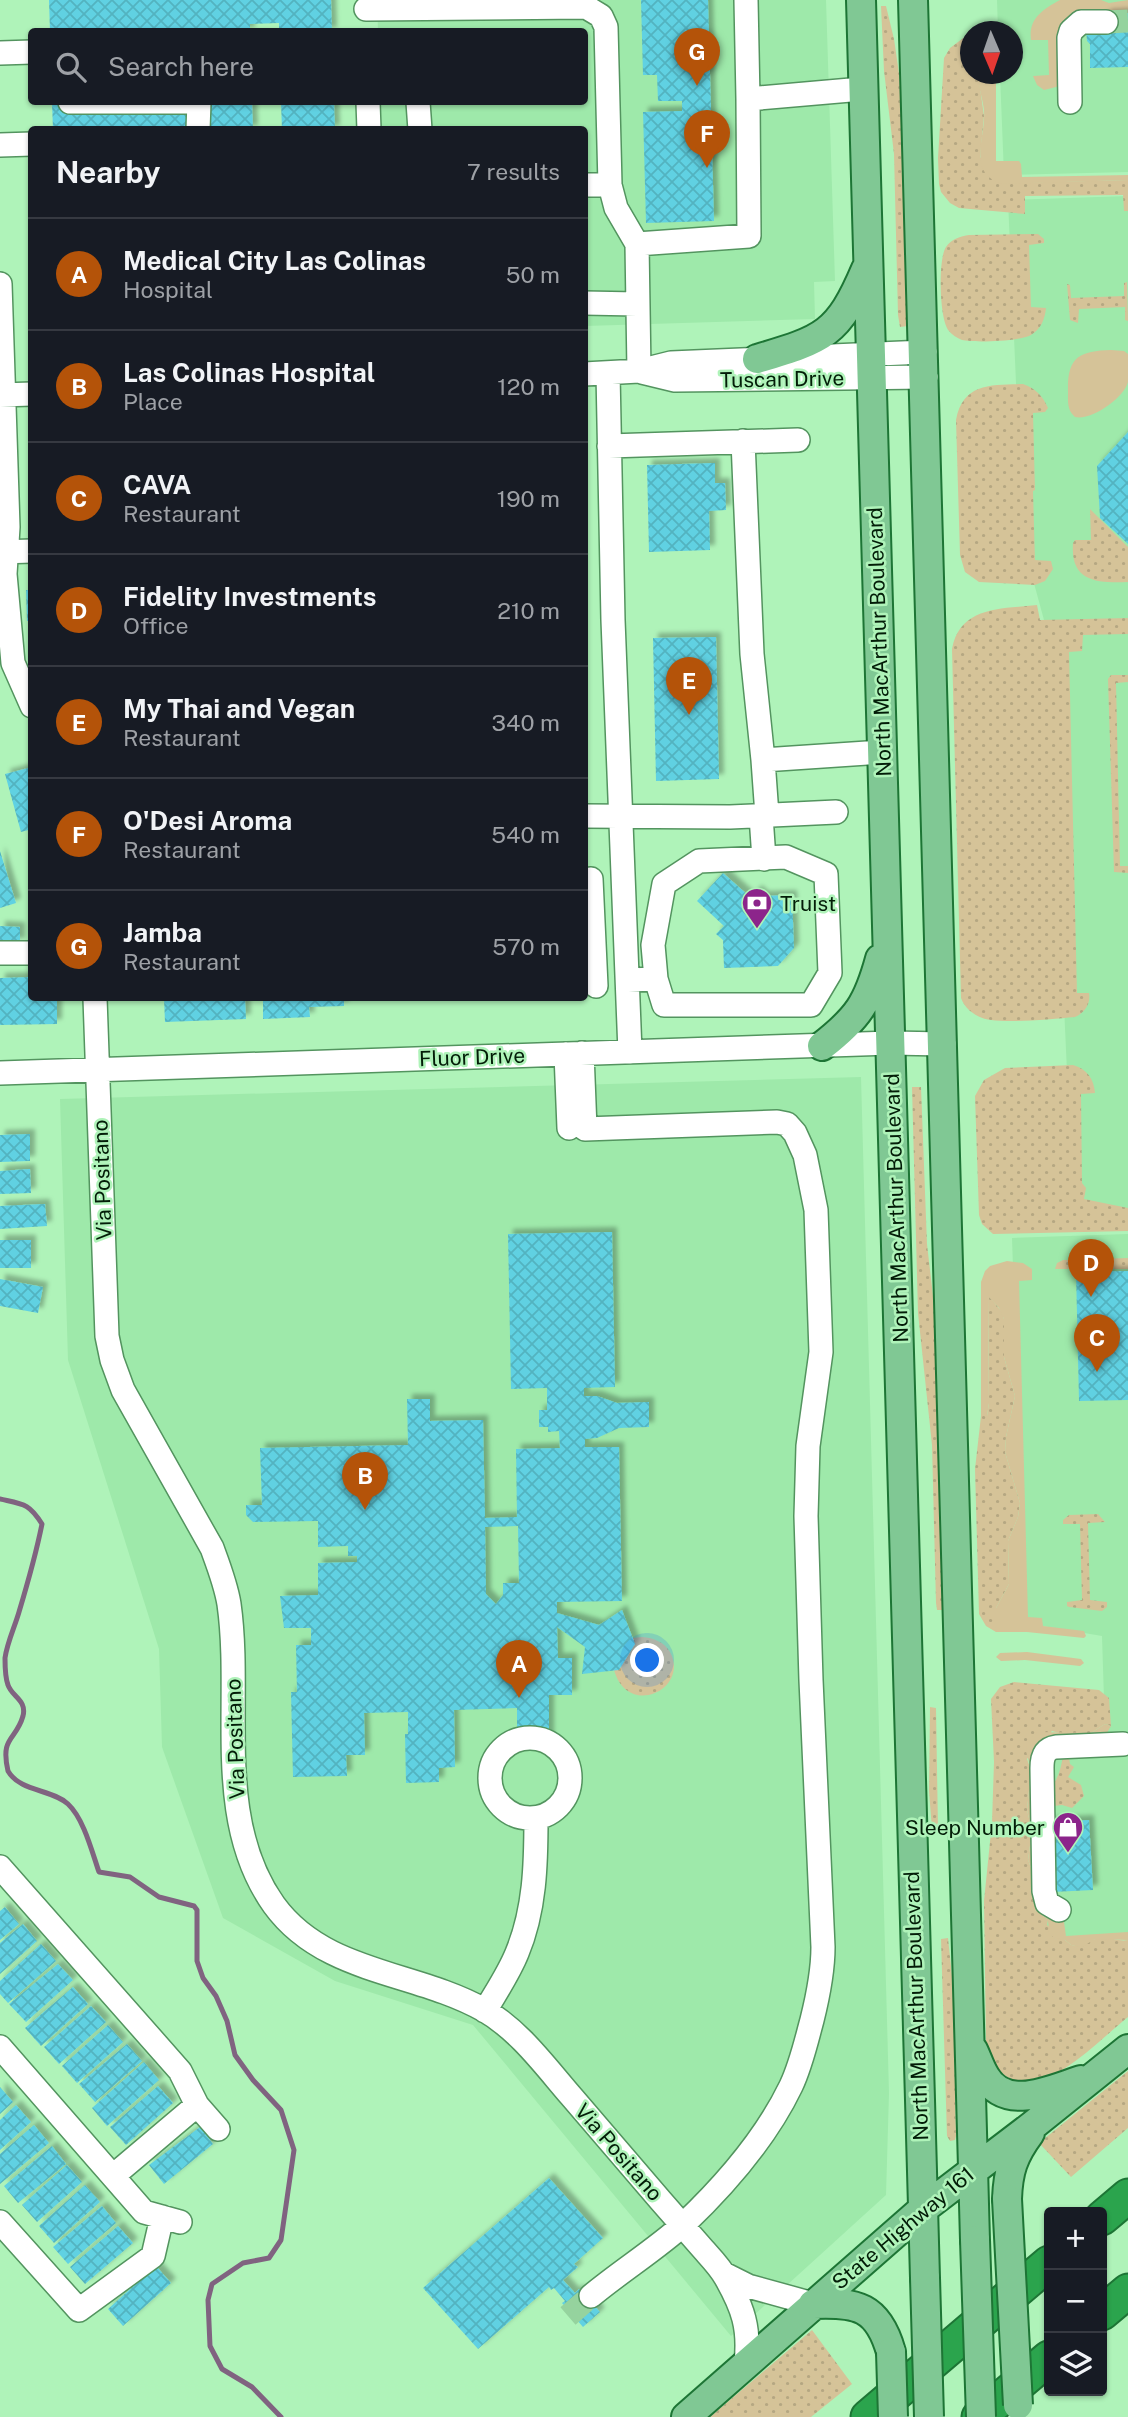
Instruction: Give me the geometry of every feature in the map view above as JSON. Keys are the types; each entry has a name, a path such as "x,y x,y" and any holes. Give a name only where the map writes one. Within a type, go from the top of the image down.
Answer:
{"highway":[{"path":"1107,2214 1128,2196"},
{"path":"868,2417 1044,2267"},
{"path":"1107,2309 1128,2291"},
{"path":"980,2417 1044,2362"}],"main road":[{"name":"North MacArthur Boulevard","path":"861,0 929,2417"},
{"path":"913,0 926,365 980,2417"},
{"path":"757,359 807,344 828,331 845,313 868,263"},
{"path":"822,1046 862,1008 872,990 888,929"},
{"path":"969,2041 986,2078 1013,2097 1026,2097 1096,2074"},
{"name":"State Highway 161","path":"685,2417 923,2209 1128,2049"},
{"path":"1020,2411 1007,2199 1008,2174 1018,2149 1037,2122"},
{"path":"813,2304 856,2305 872,2313 885,2331 891,2352 893,2417"}],"street":[{"path":"637,244 749,236 746,0"},
{"path":"366,14 414,20 459,4 586,7 601,16 606,27 610,185 616,208 637,244 639,371"},
{"path":"1070,102 1071,31 1082,22 1106,22"},
{"path":"0,53 28,52"},
{"path":"748,99 862,89"},
{"path":"198,126 199,105"},
{"path":"368,105 369,126"},
{"path":"418,105 420,126"},
{"path":"0,145 28,144"},
{"path":"588,185 610,185"},
{"path":"0,284 1,395 8,527 2,552 13,663 28,697"},
{"path":"588,303 637,304"},
{"name":"Tuscan Drive","path":"588,374 639,371 671,363 757,359 871,366"},
{"name":"Tuscan Drive","path":"639,371 675,380 871,366 926,365"},
{"path":"608,373 612,620 631,1052"},
{"path":"1,395 28,394"},
{"path":"609,446 798,440"},
{"path":"743,442 752,654 763,760 764,859"},
{"path":"2,552 28,551"},
{"path":"763,760 882,752"},
{"path":"588,816 764,816 836,812"},
{"path":"786,857 826,874 830,973 811,1005 664,1005 656,979 653,945 664,884 699,861 786,857"},
{"path":"623,878 588,880 590,986 656,979"},
{"path":"0,953 28,953"},
{"name":"Via Positano","path":"95,1001 107,1336 123,1390 212,1549 229,1601 233,1638 235,1795 243,1835 258,1880 295,1930 327,1951 360,1966 455,1996 485,2011 514,2032 724,2274"},
{"name":"Fluor Drive","path":"0,1073 891,1043 944,1044"},
{"path":"574,1054 577,1128 777,1122 787,1124 795,1133 805,1155 816,1210 821,1352 808,1446 806,1516 823,1966 804,2051 790,2086 760,2137 723,2183 682,2225 592,2296"},
{"path":"1059,1910 1047,1903 1045,1891 1042,1768 1044,1754 1049,1748 1056,1747 1123,1744"},
{"path":"485,2011 517,1953 526,1924 534,1886 537,1818"},
{"path":"0,1867 180,2071 197,2105 218,2129"},
{"path":"0,2047 144,2212 171,2220 153,2256 79,2310 0,2221"},
{"path":"113,2176 197,2105"},
{"path":"724,2274 748,2286 813,2304"},
{"path":"724,2274 744,2314 748,2341 746,2364"}],"shaded area":[{"path":"377,0 826,0 835,281 814,282 815,319 588,326 588,126 381,126 380,105 588,105 588,28 378,28"},
{"path":"997,0 1128,0 1128,172 1004,175 1000,84 1023,84 1023,21 998,21"},
{"path":"1060,0 1101,0 1109,3 1128,0 1128,14 1075,16 1060,86 1044,90 1037,85 1033,76 1049,75 1048,40 1031,40 1032,26 1038,16"},
{"path":"881,6 886,6 894,39 904,108 909,313 908,326 900,327 894,154 884,71"},
{"path":"960,40 960,84 979,84 984,116 980,157 1002,183 1128,180 1128,211 1124,211 1123,195 1025,196 1025,214 959,208 950,203 941,192 938,158 944,58 950,48"},
{"path":"979,84 996,84 996,161 1019,161 1022,177 1128,175 1128,180 1002,184 991,179 981,163 984,111"},
{"path":"1128,196 1128,1216 1073,1204 1047,631 1023,543 1008,200"},
{"path":"1038,234 1044,239 1044,243 1029,245 1031,307 1046,308 1037,330 1025,337 997,341 962,340 952,334 943,315 941,289 943,253 948,244 956,238 969,235"},
{"path":"1127,282 1128,321 1125,320 1125,307 1079,309 1078,323 1070,320 1067,284 1070,285 1071,298 1124,296 1124,283"},
{"path":"1111,350 1128,354 1128,382 1125,388 1114,401 1098,412 1075,417 1068,402 1068,380 1073,364 1083,354"},
{"path":"1023,384 1038,393 1048,408 1045,412 1033,413 1035,560 1051,561 1053,569 1045,581 1035,585 979,582 965,572 960,555 956,420 965,398 972,392 990,386"},
{"path":"1090,509 1128,547 1128,582 1106,582 1088,578 1076,566 1073,543 1075,540 1091,540"},
{"path":"1037,605 1040,620 1128,618 1128,634 1083,635 1082,651 1069,652 1077,993 1089,993 1088,1004 1075,1017 1000,1021 982,1018 973,1013 961,998 952,649 956,635 973,617 996,609"},
{"path":"1111,675 1128,675 1128,682 1116,683 1120,866 1128,866 1128,873 1114,872 1108,679"},
{"path":"1073,1065 1089,1075 1095,1093 1081,1094 1082,1183 1086,1188 1084,1199 1128,1208 1128,1231 993,1234 982,1224 979,1215 975,1096 984,1080 1005,1068"},
{"path":"861,1077 889,2093 886,2195 731,2336 473,2025 335,1981 223,1918 162,1747 159,1649 68,1360 60,1099"},
{"path":"912,1087 921,1087 927,1244 936,1322 944,1610 937,1610 936,1603 932,1445 918,1313"},
{"path":"1128,1234 1128,1934 1045,1937 1034,1742 1105,1731 1102,1636 1025,1623 1012,1238"},
{"path":"1128,1258 1128,1269 1055,1269 1057,1263 1063,1260"},
{"path":"1007,1261 1023,1263 1032,1269 1032,1280 1019,1281 1028,1617 1042,1618 1043,1626 1084,1631 1084,1638 1027,1632 996,1632 996,1608 1009,1584 1008,1541 1018,1517 1020,1503 1005,1452 1015,1396 1004,1357 1004,1319 999,1308 988,1296 989,1403 987,1416 981,1416 981,1282 990,1266"},
{"path":"988,1295 1002,1312 1004,1319 1004,1357 1015,1396 1005,1452 1020,1503 1018,1517 1008,1541 1009,1584 996,1608 996,1632 986,1626 979,1614 975,1469 981,1416 987,1416 989,1403"},
{"path":"1098,1514 1105,1522 1088,1523 1090,1600 1107,1602 1107,1607 1102,1611 1069,1607 1067,1602 1082,1600 1080,1524 1063,1524 1063,1520 1069,1515"},
{"path":"642,1637 662,1643 670,1652 674,1665 672,1677 665,1687 643,1696 631,1693 621,1685 614,1670 633,1638"},
{"path":"1027,1652 1081,1659 1084,1663 1080,1666 1025,1660 1001,1661 996,1657 1000,1653"},
{"path":"1014,1682 1099,1690 1109,1698 1111,1726 1105,1724 1091,1733 1063,1734 1052,1731 1027,1759 1031,1770 1027,1810 1032,1831 1028,1860 1034,1875 1036,1914 1048,1920 1047,1925 1071,1945 1103,1938 1128,1940 1128,2017 1068,2066 1041,2080 1025,2083 1008,2078 999,2071 989,2055 986,2041 984,1901 992,1822 994,1762 991,1699 1000,1687"},
{"path":"930,1707 936,1708 938,1829 932,1829 929,1791"},
{"path":"1105,1724 1111,1726 1105,1736 1053,1741 1053,1919 1064,1922 1066,1936 1128,1932 1128,1940 1095,1939 1082,1947 1054,1938 1049,1933 1048,1920 1042,1915 1037,1917 1036,1914 1034,1875 1028,1860 1032,1831 1027,1810 1031,1770 1026,1751 1027,1740 1038,1732 1091,1733"},
{"path":"1063,1756 1069,1758 1074,1767 1068,1777 1081,1785 1084,1796 1072,1808 1054,1806 1048,1789 1057,1779"},
{"path":"948,1938 953,1985 956,2136 955,2140 950,2141 947,2136 941,1939"},
{"path":"1128,2071 1128,2128 1071,2177 1039,2143"},
{"path":"812,2330 852,2384 811,2417 710,2417"}],"building":[{"path":"49,0 331,0 332,28 279,28 279,23 250,24 250,28 50,28"},
{"path":"641,0 708,0 714,221 646,223 643,112 682,111 682,101 658,101 657,75 643,75"},
{"path":"1128,13 1128,67 1090,68 1090,44 1086,30 1107,14"},
{"path":"52,105 252,105 253,126 53,126"},
{"path":"281,105 334,105 335,126 282,126"},
{"path":"1128,432 1128,544 1100,518 1097,466"},
{"path":"715,463 715,483 725,483 726,510 709,511 710,550 649,552 647,465"},
{"path":"26,590 28,590 28,621"},
{"path":"716,637 719,779 656,781 653,638"},
{"path":"28,768 28,830 21,832 5,774"},
{"path":"0,851 16,903 0,908"},
{"name":"Truist","path":"723,873 750,897 757,890 764,896 792,895 794,948 778,966 724,968 723,940 716,934 724,926 697,901"},
{"path":"0,926 20,927 20,943 0,943"},
{"path":"28,977 28,1001 57,1001 57,1024 0,1025 0,978"},
{"path":"164,1001 245,1001 246,1019 165,1022"},
{"path":"263,1001 344,1001 344,1006 309,1007 310,1017 263,1019"},
{"path":"30,1134 30,1161 0,1162 0,1135"},
{"path":"30,1169 31,1193 0,1194 0,1171"},
{"path":"45,1204 47,1226 0,1229 0,1206"},
{"path":"612,1232 615,1387 584,1388 584,1396 597,1396 617,1403 649,1402 649,1427 619,1428 597,1438 585,1439 585,1447 619,1447 622,1601 557,1602 557,1613 599,1625 622,1610 635,1644 619,1670 582,1674 585,1647 557,1627 558,1658 572,1658 572,1695 549,1695 549,1749 517,1750 517,1708 454,1710 455,1767 439,1768 439,1782 406,1783 405,1734 408,1734 408,1712 364,1713 365,1755 346,1755 347,1776 293,1777 291,1692 297,1692 296,1645 311,1645 311,1628 284,1628 280,1596 318,1595 318,1563 357,1562 357,1556 348,1556 348,1546 318,1547 318,1521 253,1522 246,1515 246,1505 262,1505 260,1448 408,1445 407,1399 430,1399 430,1421 483,1420 485,1518 517,1517 516,1449 560,1448 559,1431 548,1432 548,1427 539,1427 539,1410 547,1410 547,1388 511,1389 508,1234","holes":["518,1526 519,1583 503,1583 503,1595 496,1604 486,1594 485,1527"]},
{"path":"0,1240 31,1240 31,1268 0,1268"},
{"path":"1128,1271 1128,1400 1079,1401 1076,1272"},
{"path":"0,1279 43,1287 38,1313 0,1306"},
{"path":"1089,1820 1093,1890 1052,1892 1048,1822"},
{"path":"5,1907 19,1924 0,1940 0,1911"},
{"path":"23,1924 37,1941 0,1974 0,1943"},
{"path":"41,1944 56,1961 8,2003 0,1994 0,1981"},
{"path":"58,1964 73,1980 26,2022 9,2004"},
{"path":"73,1987 88,2004 41,2046 25,2028"},
{"path":"91,2006 106,2022 59,2064 44,2047"},
{"path":"108,2025 123,2042 77,2083 62,2066"},
{"path":"127,2044 142,2061 95,2102 79,2084"},
{"path":"144,2062 159,2080 107,2126 92,2108"},
{"path":"158,2086 173,2103 126,2145 110,2127"},
{"path":"0,2087 13,2102 0,2114"},
{"path":"16,2105 31,2122 0,2150 0,2120"},
{"path":"34,2125 49,2143 0,2184 0,2154"},
{"path":"200,2127 213,2144 164,2184 149,2165"},
{"path":"52,2146 66,2164 18,2203 4,2186"},
{"path":"67,2165 82,2182 37,2222 22,2205"},
{"path":"549,2178 603,2238 574,2264 578,2267 563,2280 575,2293 579,2289 600,2312 583,2327 562,2303 565,2301 554,2288 551,2290 549,2287 478,2349 423,2288"},
{"path":"85,2185 100,2202 54,2243 39,2226"},
{"path":"102,2206 116,2223 68,2264 53,2247"},
{"path":"118,2226 133,2243 85,2284 70,2267"},
{"path":"156,2266 171,2283 123,2326 108,2309"}],"waterway":[{"path":"0,1499 25,1506 42,1524 29,1579 5,1658 8,1685 21,1702 24,1711 20,1724 7,1745 8,1771 20,1783 54,1795 74,1810 99,1872 130,1877 159,1897 194,1906 197,1910 197,1961 203,1978 216,1996 227,2021 235,2055 253,2080 281,2110 294,2150 281,2240 269,2258 243,2263 212,2284 208,2300 210,2346 222,2369 252,2387 281,2417"}],"tunnel":[{"path":"1106,22 1128,21"},
{"path":"568,2316 591,2296"}],"place":[{"name":"Jamba","path":"697,86"},
{"name":"O'Desi Aroma","path":"707,168"},
{"name":"My Thai and Vegan","path":"689,715"},
{"name":"Truist","path":"757,930"},
{"name":"Fidelity Investments","path":"1091,1297"},
{"name":"CAVA","path":"1097,1372"},
{"name":"Las Colinas Hospital","path":"365,1510"},
{"name":"Medical City Las Colinas","path":"519,1698"},
{"name":"Sleep Number","path":"1068,1854"}]}
